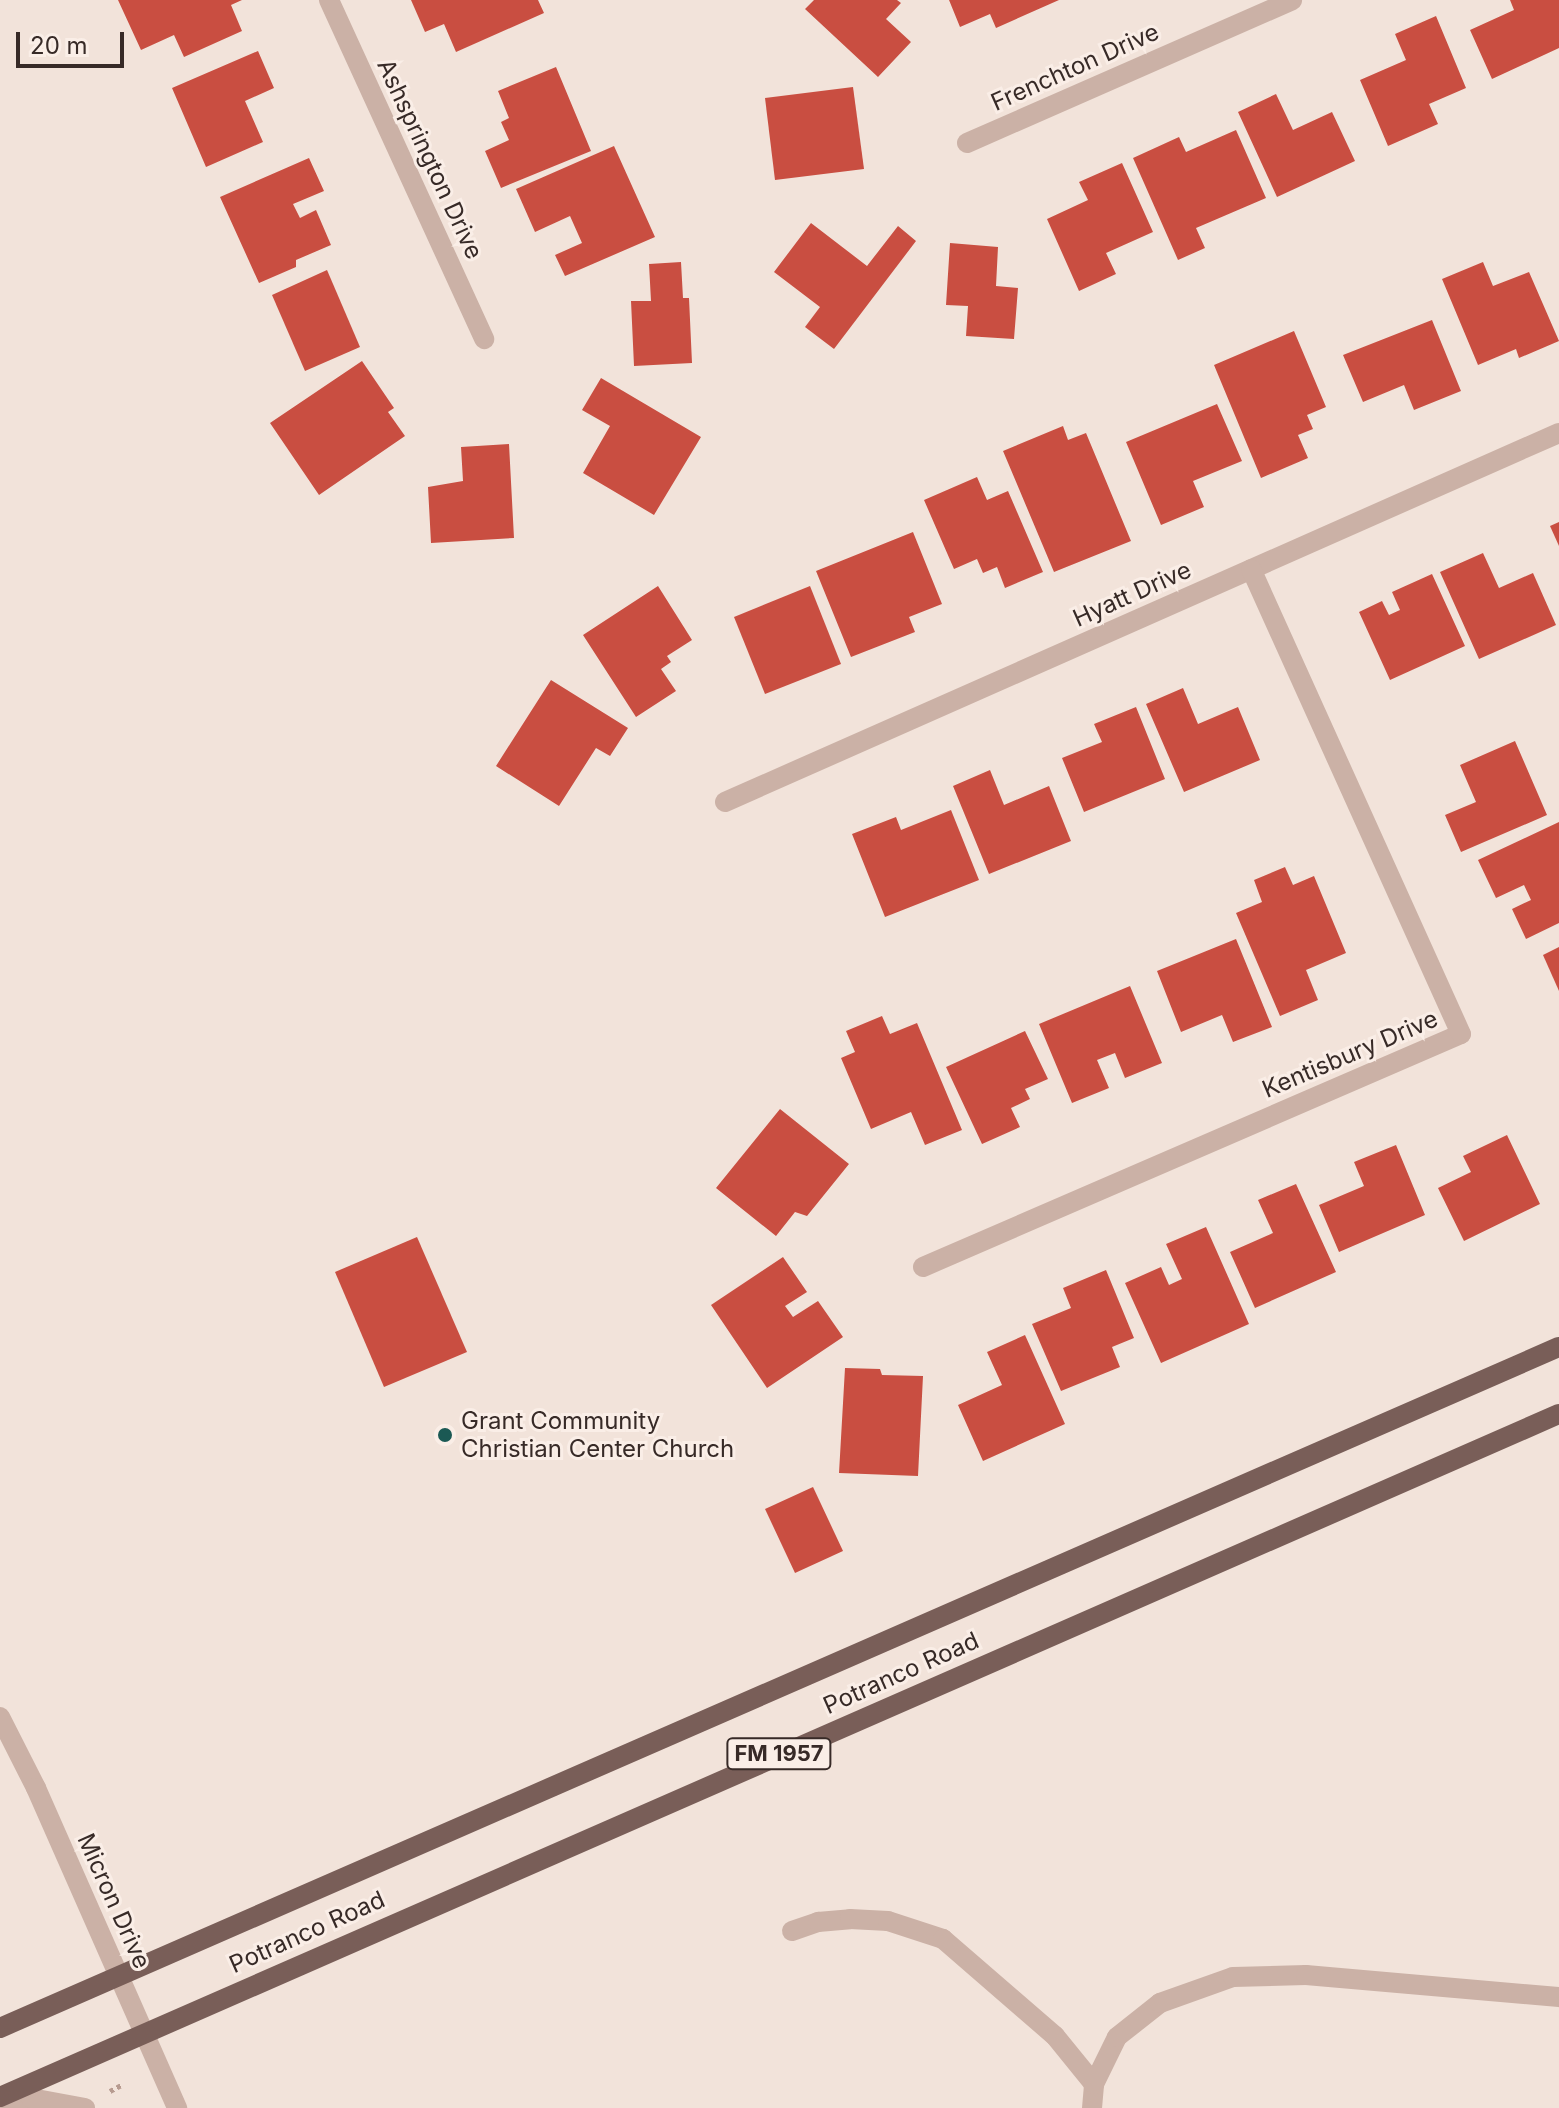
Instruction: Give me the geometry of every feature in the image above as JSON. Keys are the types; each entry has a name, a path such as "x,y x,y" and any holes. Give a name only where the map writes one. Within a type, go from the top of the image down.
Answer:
{"main road":[{"name":"Potranco Road","path":"0,2028 1559,1347"},
{"name":"Potranco Road","path":"0,2098 1559,1414"}],"street":[{"name":"Ashsprington Drive","path":"329,0 484,339"},
{"name":"Frenchton Drive","path":"967,143 1292,0"},
{"name":"Hyatt Drive","path":"725,802 1559,433"},
{"name":"Kentisbury Drive","path":"923,1267 1461,1034 1251,569"},
{"name":"Micron Drive","path":"0,1717 36,1788 177,2108"},
{"path":"792,1931 818,1922 850,1919 888,1921 943,1939 1055,2036 1094,2084"},
{"path":"1092,2108 1094,2084 1117,2037 1160,2003 1233,1977 1306,1975 1559,1997"},
{"path":"0,2098 31,2098 85,2108"}],"path":[{"path":"110,2091 123,2084"}],"building":[{"path":"118,0 242,0 231,5 242,31 184,57 174,35 141,50"},
{"path":"411,0 538,0 544,13 456,52 444,24 425,32"},
{"path":"814,0 897,0 901,3 886,19 911,42 878,77 805,9"},
{"path":"949,0 1059,0 996,28 990,14 960,27"},
{"path":"1510,0 1559,0 1559,48 1492,79 1470,30 1514,10"},
{"path":"1436,16 1466,88 1429,104 1438,124 1388,146 1360,80 1406,60 1395,34"},
{"path":"258,51 274,88 245,101 263,142 206,167 172,88"},
{"path":"556,67 591,151 501,188 485,151 509,140 501,122 509,118 498,91"},
{"path":"853,87 864,169 775,180 765,98"},
{"path":"1276,94 1293,130 1332,112 1355,161 1277,197 1238,112"},
{"path":"1236,130 1266,198 1196,228 1205,248 1178,260 1133,158 1179,137 1186,152"},
{"path":"614,146 655,237 565,276 555,255 582,243 570,216 535,232 516,189"},
{"path":"309,158 324,191 293,204 300,218 316,210 331,245 296,260 296,267 259,283 220,197"},
{"path":"1122,163 1153,232 1106,253 1116,274 1079,291 1047,219 1088,200 1079,182"},
{"path":"811,223 867,266 898,226 916,241 834,349 805,327 820,307 774,272"},
{"path":"950,243 998,247 996,286 1018,288 1014,339 966,336 968,306 946,305"},
{"path":"681,262 683,298 689,298 692,363 634,366 631,301 651,301 649,264"},
{"path":"1483,262 1493,286 1529,272 1559,341 1519,358 1516,349 1478,365 1442,279"},
{"path":"327,270 360,347 305,371 272,295"},
{"path":"1432,320 1461,391 1414,410 1404,385 1363,402 1343,355"},
{"path":"1294,331 1326,407 1307,415 1313,429 1298,435 1308,458 1261,478 1214,365"},
{"path":"362,361 394,408 388,412 405,436 319,495 270,423"},
{"path":"601,378 701,437 654,515 583,473 610,426 582,410"},
{"path":"1217,404 1242,461 1193,481 1204,507 1161,525 1126,442"},
{"path":"1063,426 1068,440 1086,433 1131,541 1054,572 1003,451"},
{"path":"509,444 514,538 431,543 428,487 463,481 461,447"},
{"path":"977,477 987,500 1008,491 1043,572 1005,588 997,567 983,573 977,559 954,569 924,500"},
{"path":"1559,522 1559,546 1550,526"},
{"path":"913,532 942,604 909,617 915,632 851,657 816,571"},
{"path":"1483,553 1499,588 1533,573 1556,625 1479,659 1440,572"},
{"path":"1432,574 1465,646 1390,680 1359,612 1382,601 1389,615 1400,610 1392,592"},
{"path":"658,586 692,640 667,656 671,662 661,669 676,691 636,717 583,635"},
{"path":"810,586 841,664 765,694 734,617"},
{"path":"551,680 628,728 610,756 596,748 559,806 496,766"},
{"path":"1183,688 1198,724 1238,707 1260,760 1184,792 1146,704"},
{"path":"1136,707 1165,779 1084,812 1062,758 1102,742 1094,724"},
{"path":"1515,741 1547,815 1461,852 1445,815 1476,802 1460,765"},
{"path":"990,770 1004,805 1049,786 1071,841 989,874 953,786"},
{"path":"951,810 979,880 885,917 852,834 896,817 901,830"},
{"path":"1559,822 1559,923 1526,939 1512,909 1531,900 1524,885 1496,898 1478,860"},
{"path":"1285,867 1293,885 1314,876 1346,953 1306,970 1318,1000 1280,1016 1236,913 1262,902 1254,880"},
{"path":"1236,939 1272,1027 1233,1042 1222,1015 1181,1032 1157,971"},
{"path":"1559,947 1559,991 1543,955"},
{"path":"1130,986 1162,1063 1125,1078 1115,1053 1097,1060 1109,1088 1072,1103 1039,1024"},
{"path":"882,1016 890,1034 917,1023 962,1130 925,1145 911,1112 871,1129 841,1058 855,1052 846,1031"},
{"path":"1025,1031 1048,1079 1025,1089 1030,1099 1011,1108 1020,1127 982,1144 946,1067"},
{"path":"780,1109 849,1164 807,1216 795,1212 776,1236 716,1188"},
{"path":"1507,1135 1540,1204 1464,1241 1438,1188 1471,1172 1463,1156"},
{"path":"1396,1145 1425,1215 1339,1252 1319,1205 1364,1186 1354,1162"},
{"path":"1296,1184 1336,1272 1255,1308 1230,1252 1273,1233 1258,1200"},
{"path":"1206,1227 1249,1324 1161,1363 1125,1283 1161,1267 1169,1285 1182,1279 1166,1244"},
{"path":"417,1237 467,1352 384,1387 335,1272"},
{"path":"783,1257 807,1292 785,1306 793,1317 818,1301 843,1337 767,1388 711,1305"},
{"path":"1106,1270 1134,1338 1112,1347 1120,1367 1061,1391 1032,1324 1071,1308 1063,1288"},
{"path":"1025,1335 1065,1424 983,1461 958,1405 1002,1385 987,1352"},
{"path":"845,1368 880,1369 882,1375 923,1376 918,1476 839,1473"},
{"path":"813,1487 843,1551 795,1573 765,1509"}],"place":[{"name":"Grant Community Christian Center Church","path":"445,1435"}]}
